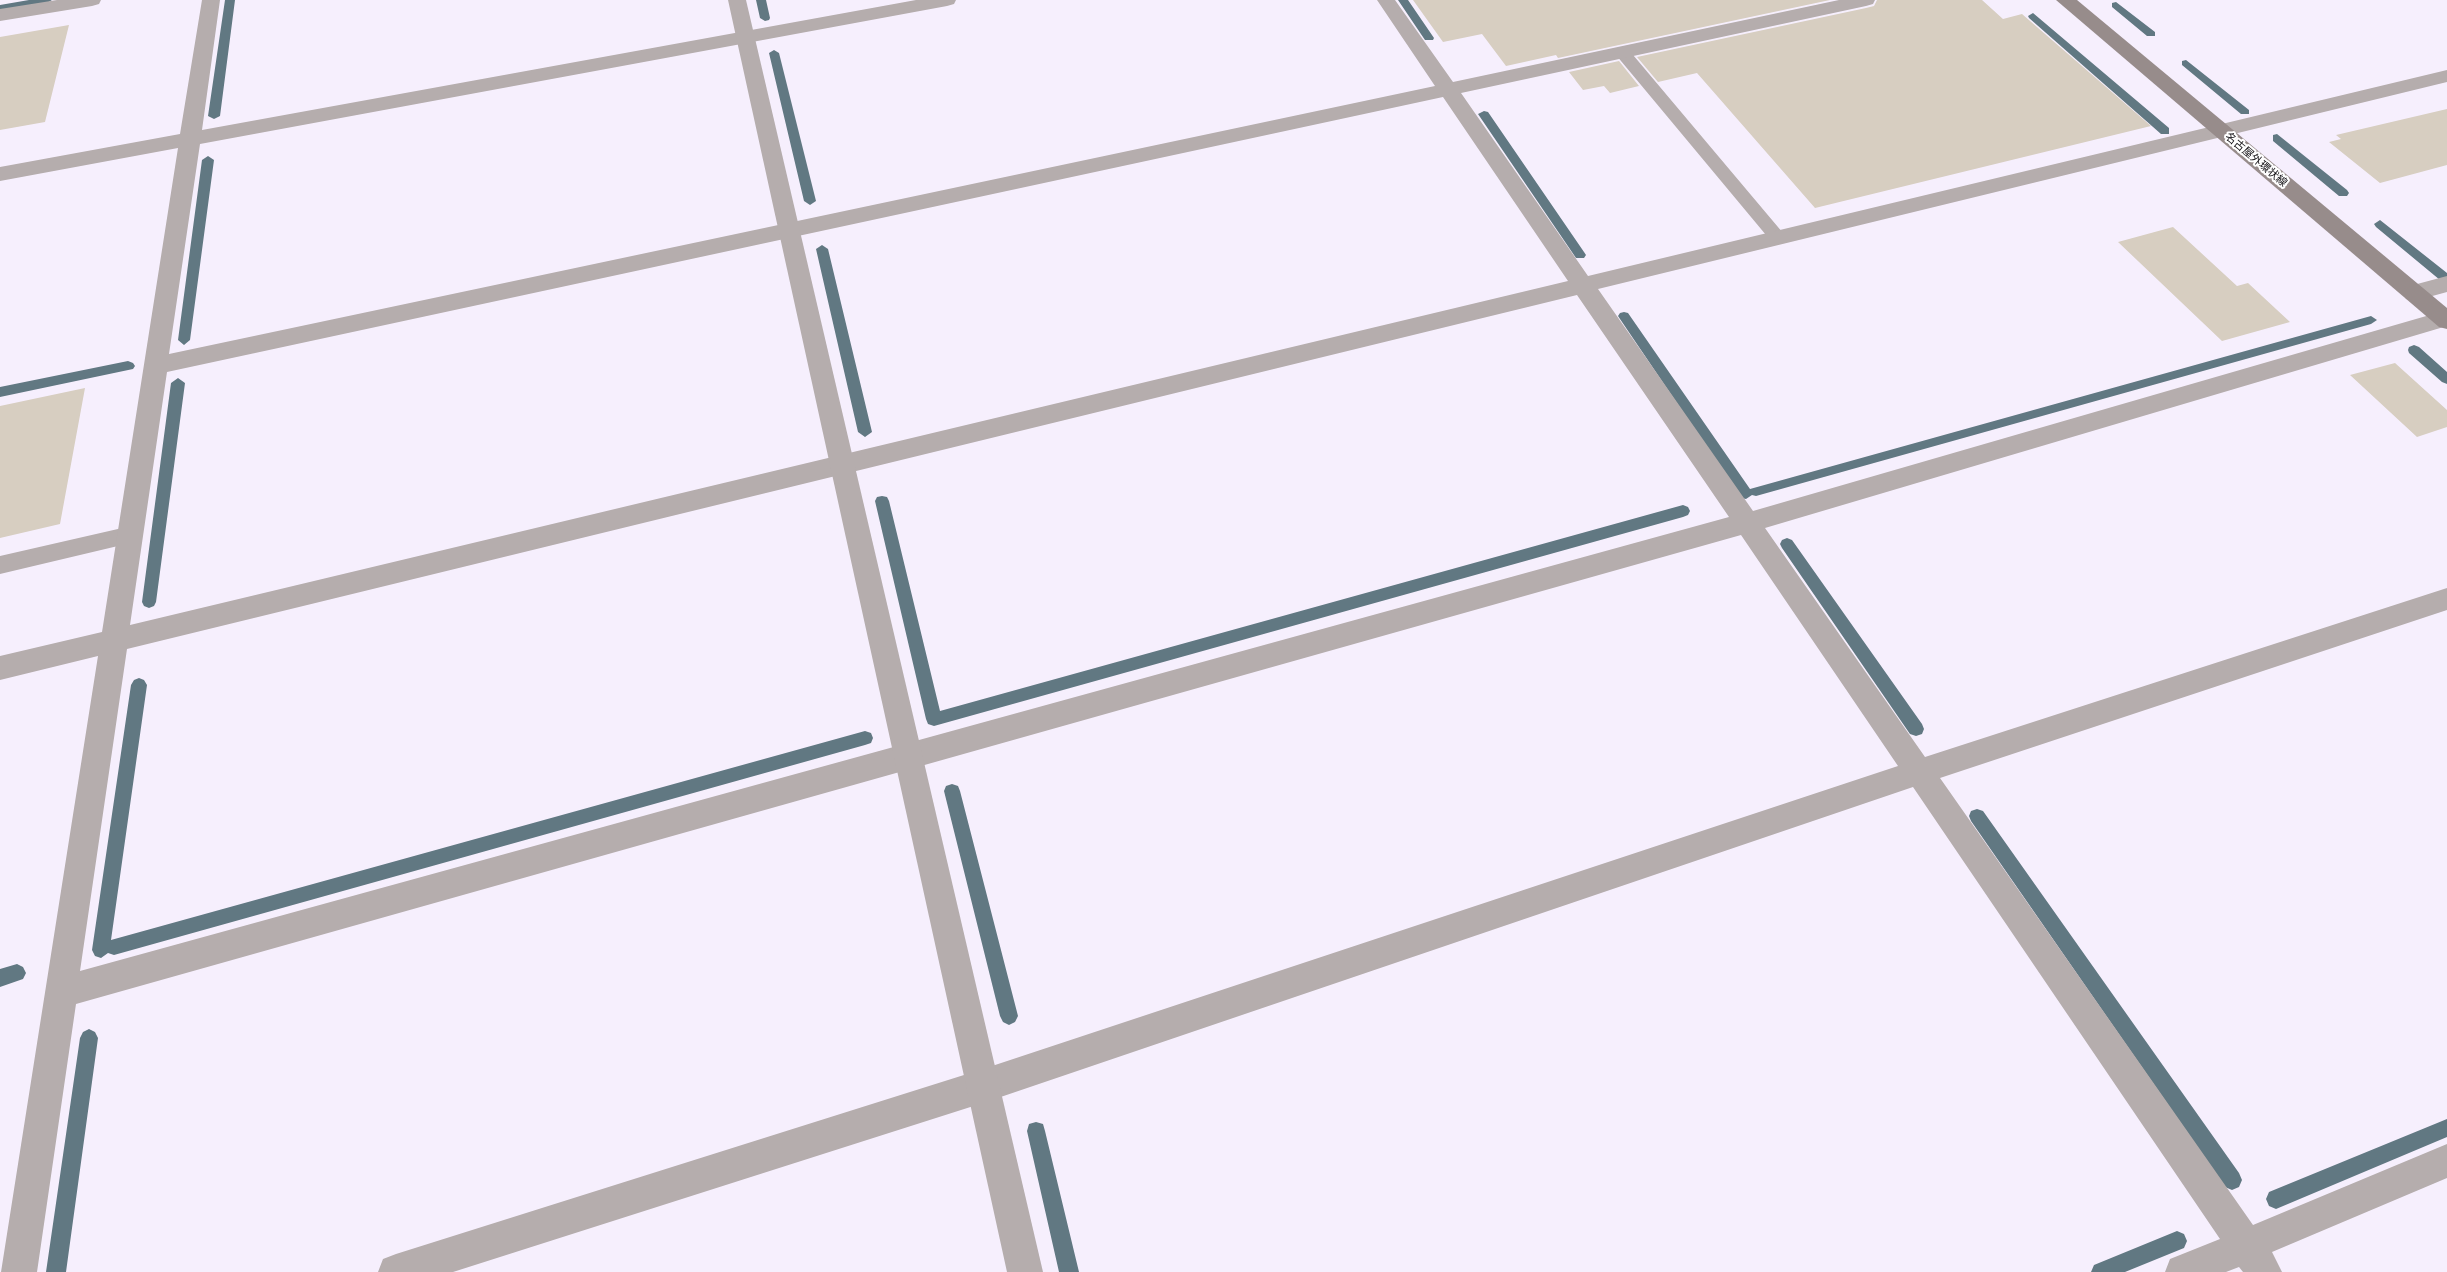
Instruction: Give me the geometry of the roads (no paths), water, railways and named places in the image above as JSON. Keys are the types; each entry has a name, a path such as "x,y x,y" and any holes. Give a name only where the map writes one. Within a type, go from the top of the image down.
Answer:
{"main road":[{"name":"名古屋外環状線","path":"2065,0 2446,319"}],"street":[{"path":"0,15 92,0"},
{"path":"19,1272 212,0"},
{"path":"737,0 1025,1272"},
{"path":"0,174 947,0"},
{"path":"1386,0 2255,1259"},
{"path":"156,366 1866,0"},
{"path":"0,668 2447,76"},
{"path":"2414,293 2447,284"},
{"path":"62,992 1746,522 2446,319"},
{"path":"396,1272 983,1086 1919,772 2447,599"},
{"path":"2183,1272 2255,1259 2447,1161"}],"lane":[{"path":"1622,52 1777,238"},
{"path":"0,565 131,535"}],"waterway":[{"path":"0,8 47,0"},
{"path":"214,116 230,0"},
{"path":"761,0 765,18"},
{"path":"1403,0 1429,38"},
{"path":"2116,5 2151,34"},
{"path":"2033,16 2165,131"},
{"path":"774,53 810,201"},
{"path":"2186,63 2245,112"},
{"path":"1484,114 1580,255"},
{"path":"2277,138 2343,193"},
{"path":"184,340 208,160"},
{"path":"2380,224 2444,277"},
{"path":"822,249 865,432"},
{"path":"1624,316 1746,494"},
{"path":"1756,491 2371,320"},
{"path":"2414,350 2447,379"},
{"path":"0,392 128,366"},
{"path":"149,602 178,383"},
{"path":"882,501 934,719 1683,511"},
{"path":"1787,544 1916,729"},
{"path":"101,950 139,685"},
{"path":"114,947 865,738"},
{"path":"952,791 1009,1016"},
{"path":"1977,816 2232,1180"},
{"path":"0,978 17,973"},
{"path":"56,1272 89,1038"},
{"path":"2276,1199 2447,1128"},
{"path":"1036,1131 1069,1272"},
{"path":"2101,1272 2177,1241"}]}
